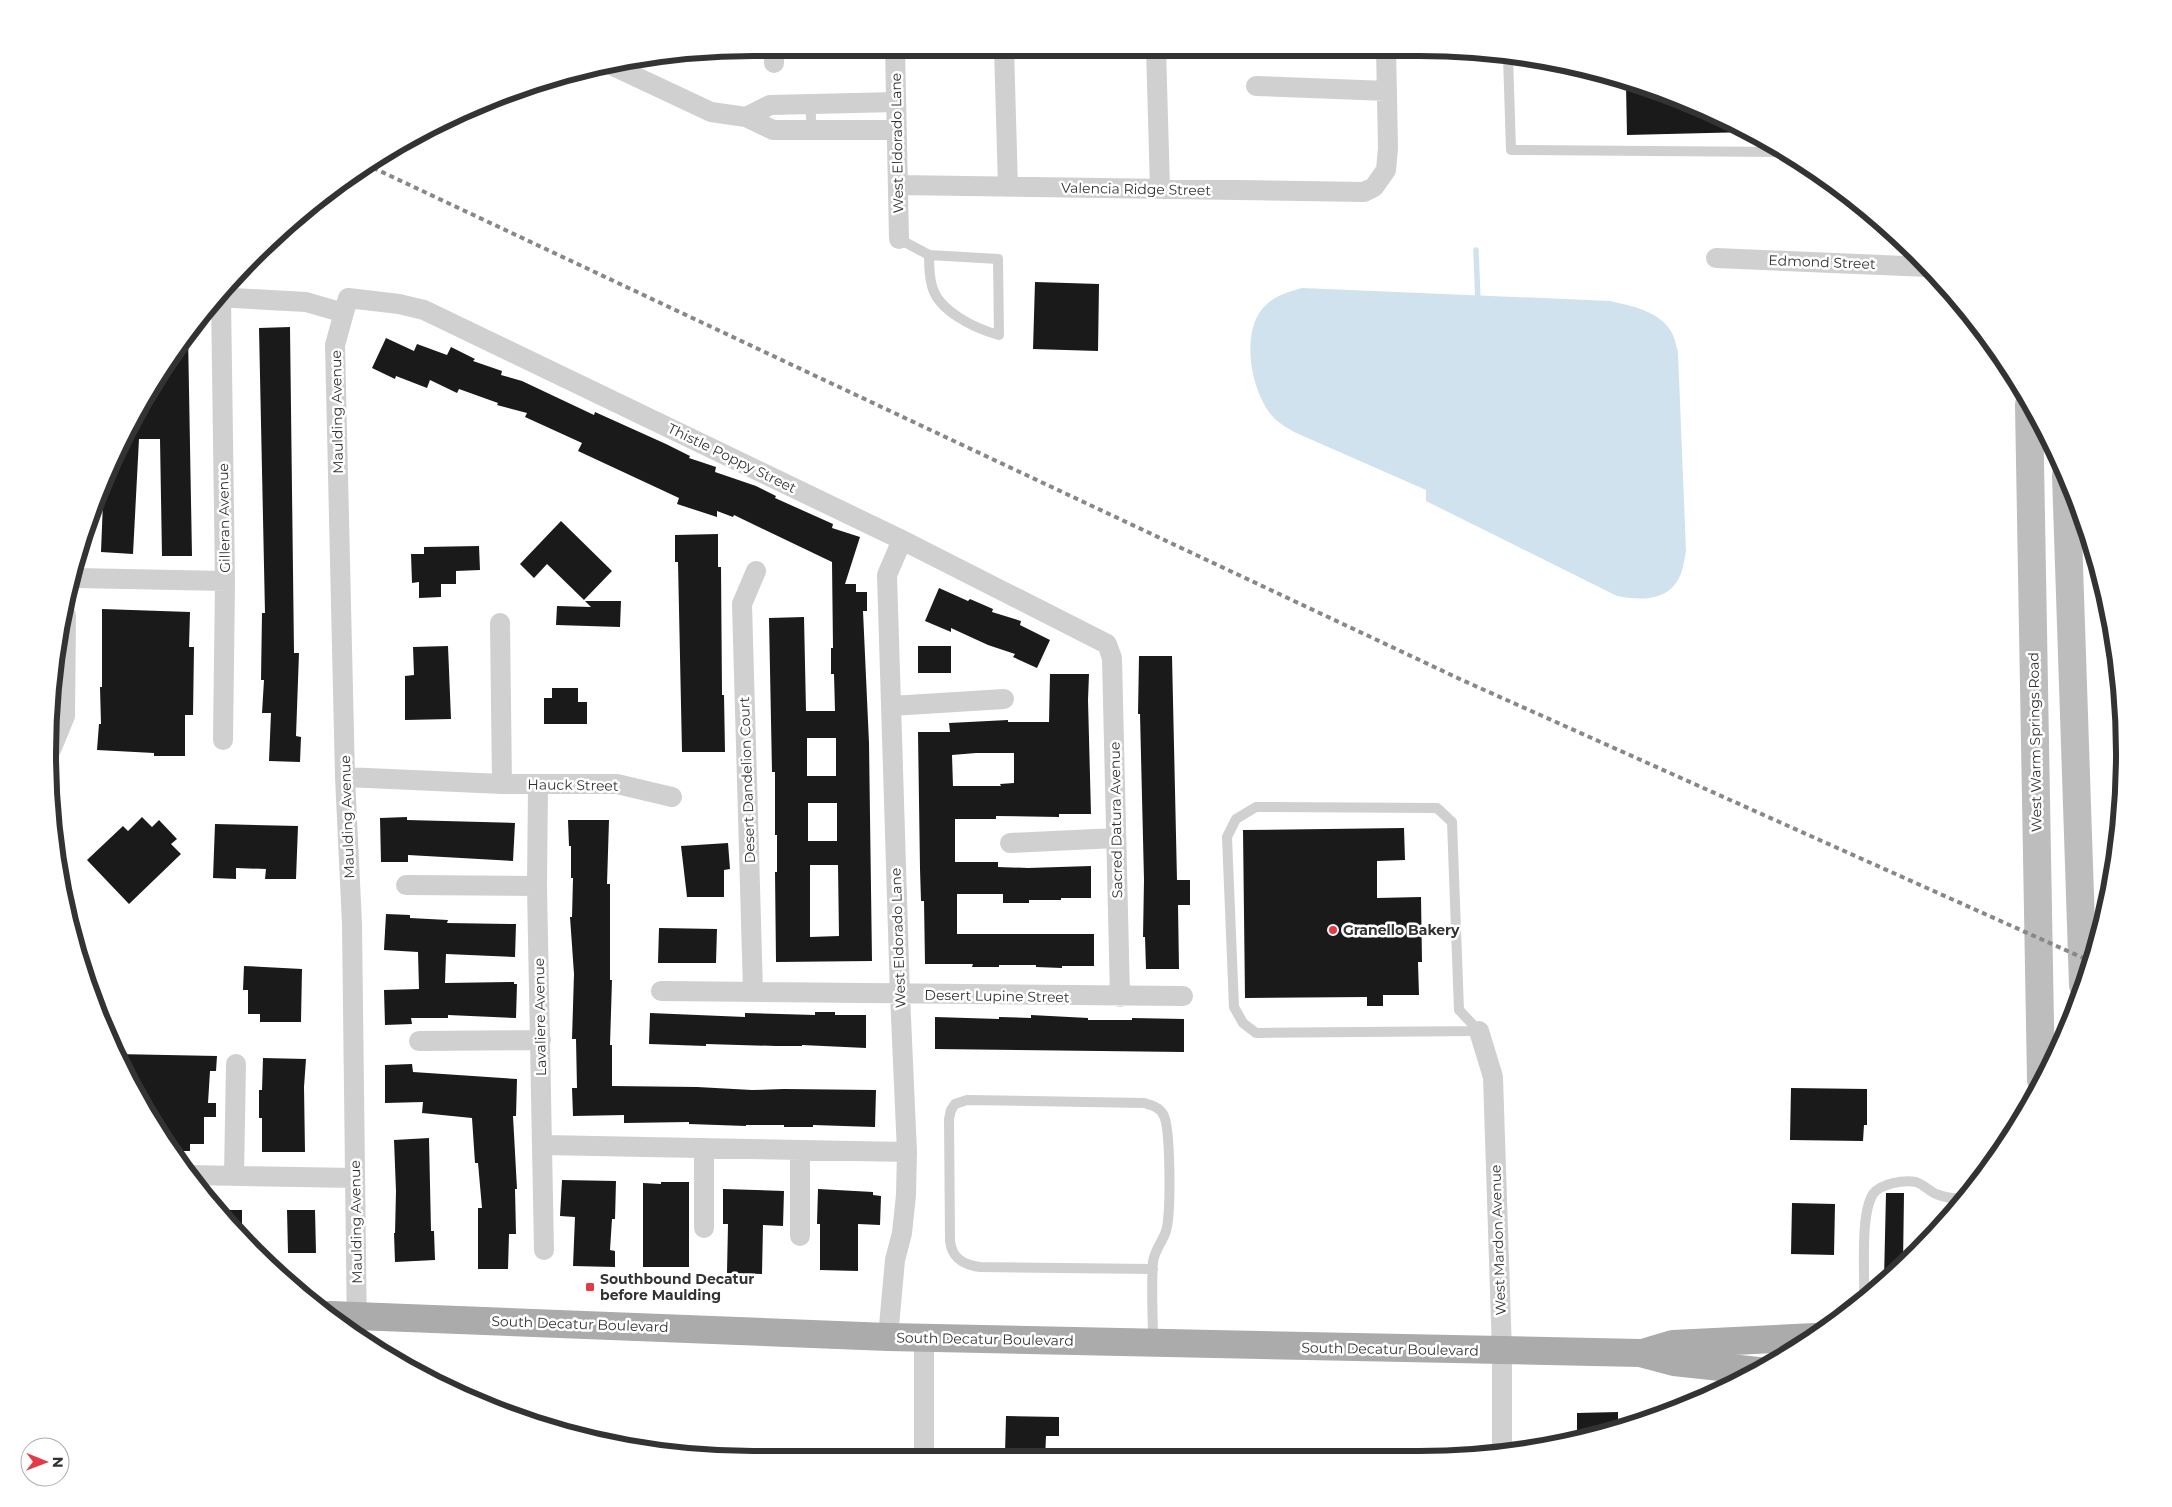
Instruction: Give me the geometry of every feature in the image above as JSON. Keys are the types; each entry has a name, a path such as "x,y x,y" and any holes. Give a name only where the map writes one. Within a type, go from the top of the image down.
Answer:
{"main road":[{"name":"West Warm Springs Road","path":"2029,418 2041,1068"},
{"path":"2067,497 2082,967"},
{"name":"South Decatur Boulevard","path":"357,1326 888,1336 1640,1354 1674,1362 1744,1370"},
{"name":"South Decatur Boulevard","path":"1640,1354 1673,1344 1798,1338"}],"street":[{"name":"West Eldorado Lane","path":"895,56 899,239"},
{"path":"1004,56 1008,187"},
{"path":"1156,56 1160,189"},
{"path":"1256,86 1387,91 1386,56"},
{"path":"620,69 711,112 746,117 773,130 897,130"},
{"name":"Valencia Ridge Street","path":"898,185 1364,192 1374,187 1386,170 1387,91"},
{"path":"746,117 770,104 810,105 896,102"},
{"name":"Edmond Street","path":"1716,258 1918,267"},
{"name":"Thistle Poppy Street","path":"226,297 346,305 399,304 424,310 902,540 1107,644"},
{"name":"Maulding Avenue","path":"346,305 335,345 345,777 352,924 357,1326"},
{"name":"Gilleran Avenue","path":"219,306 225,580 223,740"},
{"name":"West Eldorado Lane","path":"888,1336 895,1260 902,1233 906,1195 907,1152 886,574 902,540"},
{"name":"Desert Dandelion Court","path":"753,992 742,604 756,572"},
{"path":"79,578 225,580"},
{"path":"500,622 502,784"},
{"path":"57,734 65,716 66,641"},
{"name":"Sacred Datura Avenue","path":"1107,644 1112,658 1120,997"},
{"path":"891,706 1004,699"},
{"name":"Hauck Street","path":"345,777 538,785 617,784 672,797"},
{"name":"Lavaliere Avenue","path":"538,785 544,1250"},
{"path":"1010,843 1116,838"},
{"path":"406,885 538,886"},
{"name":"Desert Lupine Street","path":"661,991 900,995 1183,996"},
{"name":"West Mardon Avenue","path":"1479,1031 1493,1077 1502,1352 1502,1446"},
{"path":"419,1041 541,1040"},
{"path":"234,1175 236,1064"},
{"path":"543,1145 907,1152"},
{"path":"704,1148 704,1228"},
{"path":"800,1150 800,1236"},
{"path":"198,1175 355,1178"},
{"path":"924,1338 924,1451"}],"lane":[{"path":"1508,62 1511,150 1770,152"},
{"path":"810,105 812,130"},
{"path":"899,239 929,255 998,259 999,335 979,330 949,310 938,298 932,288 929,255"},
{"path":"1256,807 1437,808 1452,822 1459,1010 1479,1031 1256,1033 1243,1023 1234,1007 1226,837 1236,819 1256,807"},
{"path":"1153,1269 980,1267 964,1264 952,1251 950,1241 948,1131 951,1110 955,1104 967,1100 1144,1103 1154,1106 1162,1112 1165,1117 1168,1134 1169,1216 1166,1230 1153,1260 1153,1269 1153,1343"},
{"path":"1864,1289 1866,1224 1868,1207 1874,1193 1881,1187 1918,1182 1936,1194 1955,1199"}],"water":[{"path":"1302,288 1610,301 1645,311 1660,319 1672,333 1678,352 1686,552 1682,572 1674,586 1667,592 1652,598 1617,596 1426,501 1426,490 1294,432 1277,421 1267,408 1254,379 1250,345 1253,329 1258,315 1267,304 1287,292"}],"building":[{"path":"1626,88 1685,109 1735,132 1627,135"},
{"path":"1035,282 1099,284 1098,351 1033,349"},
{"path":"290,327 294,653 299,653 296,736 301,737 300,762 269,761 271,713 262,713 264,680 261,680 262,613 265,613 259,328"},
{"path":"386,338 414,351 417,344 447,355 451,347 475,359 473,361 502,371 501,375 522,381 594,415 595,412 666,444 690,456 689,458 716,467 715,472 756,486 776,496 775,498 833,524 832,528 860,537 845,584 856,584 856,592 867,592 867,611 863,611 869,743 872,961 776,962 775,872 777,872 777,835 775,835 775,772 772,772 769,618 804,617 806,711 835,711 834,674 831,674 831,648 833,648 832,562 734,515 733,517 717,511 717,517 677,504 679,498 578,451 582,443 525,417 527,413 497,405 498,403 459,389 457,393 430,380 427,388 396,376 395,379 372,368","holes":["807,738 836,738 836,776 807,776","808,803 837,803 837,841 808,841","810,865 838,865 839,936 810,937"]},
{"path":"188,346 192,556 162,556 160,439 139,439 133,554 101,552 103,503 109,487 128,445 150,405"},
{"path":"561,521 612,571 584,600 547,564 534,578 520,564"},
{"path":"718,534 718,567 721,567 722,695 724,695 725,752 682,752 678,562 675,562 675,535"},
{"path":"479,546 480,570 456,571 456,584 441,584 441,597 419,598 419,582 412,583 411,554 424,554 424,547"},
{"path":"939,588 968,601 970,599 993,609 992,612 1021,621 1020,625 1050,640 1037,668 1013,657 1015,654 988,645 951,628 951,632 925,621"},
{"path":"585,601 621,601 620,627 556,625 557,606 591,607"},
{"path":"102,609 190,612 189,647 194,647 193,715 185,715 185,756 154,756 154,753 97,750 99,724 101,724"},
{"path":"448,646 451,719 405,720 405,676 414,675 413,647"},
{"path":"918,646 951,646 951,673 918,673"},
{"path":"1139,656 1172,656 1177,880 1190,880 1190,905 1178,905 1179,969 1146,969 1145,937 1143,937 1144,880 1140,714 1138,714"},
{"path":"1050,674 1089,674 1091,814 1059,814 1059,817 996,816 996,819 955,819 955,862 998,862 998,867 1028,868 1091,866 1091,898 1061,898 1061,900 1029,900 1029,903 1003,903 1003,894 957,894 957,934 1094,934 1094,966 1062,966 1062,968 1036,967 1036,965 999,965 999,967 972,967 973,964 925,964 924,901 921,901 920,869 918,732 950,732 949,723 1008,720 1008,722 1049,722","holes":["1014,753 1014,783 1000,784 1001,786 953,786 952,755"]},
{"path":"552,688 578,688 578,702 587,702 587,724 544,724 544,698 552,698"},
{"path":"142,817 152,827 159,820 177,839 171,844 181,854 129,904 87,860 123,826 128,831"},
{"path":"407,817 407,820 515,823 513,861 408,855 408,862 381,862 380,818"},
{"path":"568,820 609,820 607,884 610,884 610,980 612,980 610,1045 612,1045 612,1086 752,1090 876,1090 875,1127 813,1125 813,1127 784,1127 784,1125 746,1126 689,1124 689,1122 624,1123 624,1115 573,1116 572,1088 577,1088 576,1039 572,1039 574,974 570,917 572,917 573,878 571,878 571,846 569,846"},
{"path":"215,824 298,826 296,879 265,879 266,869 236,868 236,879 213,878"},
{"name":"Granello Bakery","path":"1404,828 1405,860 1377,861 1377,898 1421,897 1422,962 1418,962 1419,995 1383,995 1383,1006 1367,1006 1367,997 1245,998 1243,830"},
{"path":"728,843 730,869 724,870 724,897 687,897 681,846"},
{"path":"386,914 410,915 410,918 448,920 447,923 516,924 515,957 446,954 445,983 514,982 514,984 517,984 516,1018 448,1015 448,1018 411,1018 412,1024 385,1025 384,990 419,989 418,952 384,950"},
{"path":"659,928 717,929 716,963 658,963"},
{"path":"244,966 302,969 301,1022 260,1022 260,1014 248,1014 248,990 243,990"},
{"path":"815,1012 835,1012 835,1015 866,1015 866,1048 802,1045 706,1044 706,1046 649,1044 650,1013 745,1017 745,1013 815,1015"},
{"path":"1031,1015 1088,1018 1088,1020 1132,1020 1132,1018 1184,1019 1184,1052 935,1049 935,1017 999,1019 999,1017 1031,1018"},
{"path":"124,1054 217,1056 216,1071 210,1071 208,1103 216,1103 216,1117 204,1117 204,1144 190,1144 190,1151 181,1151 174,1141 150,1102"},
{"path":"263,1058 306,1059 304,1087 305,1152 262,1152 262,1118 259,1118 259,1090 262,1090"},
{"path":"412,1064 413,1072 517,1079 516,1116 513,1116 517,1189 515,1189 516,1234 509,1234 508,1269 478,1269 478,1208 482,1208 478,1163 475,1163 472,1118 422,1113 423,1102 385,1103 385,1065"},
{"path":"1791,1088 1867,1089 1867,1125 1864,1125 1863,1141 1790,1140"},
{"path":"429,1138 431,1231 434,1231 435,1260 395,1262 396,1191 394,1140"},
{"path":"562,1180 616,1181 615,1219 612,1219 610,1250 615,1251 615,1267 573,1266 575,1217 560,1216"},
{"path":"661,1182 689,1182 689,1267 643,1267 643,1183 661,1184"},
{"path":"723,1189 784,1191 783,1226 763,1225 762,1274 727,1273 728,1224 723,1224"},
{"path":"818,1189 873,1192 873,1195 881,1196 880,1225 858,1224 858,1271 820,1270 820,1224 817,1224"},
{"path":"1886,1193 1904,1193 1903,1255 1884,1272"},
{"path":"1792,1203 1835,1204 1834,1255 1791,1254"},
{"path":"227,1210 242,1210 242,1227"},
{"path":"287,1210 315,1210 316,1253 288,1253"},
{"path":"1618,1412 1618,1421 1577,1432 1577,1413"},
{"path":"1006,1416 1059,1417 1059,1436 1046,1436 1045,1451 1005,1451"}],"waterway":[{"path":"1476,250 1478,303"}],"railway":[{"path":"375,169 1462,680 2085,959"}],"place":[{"name":"Granello Bakery","path":"1333,930"},
{"name":"Southbound Decatur before Maulding","path":"590,1287"}]}
